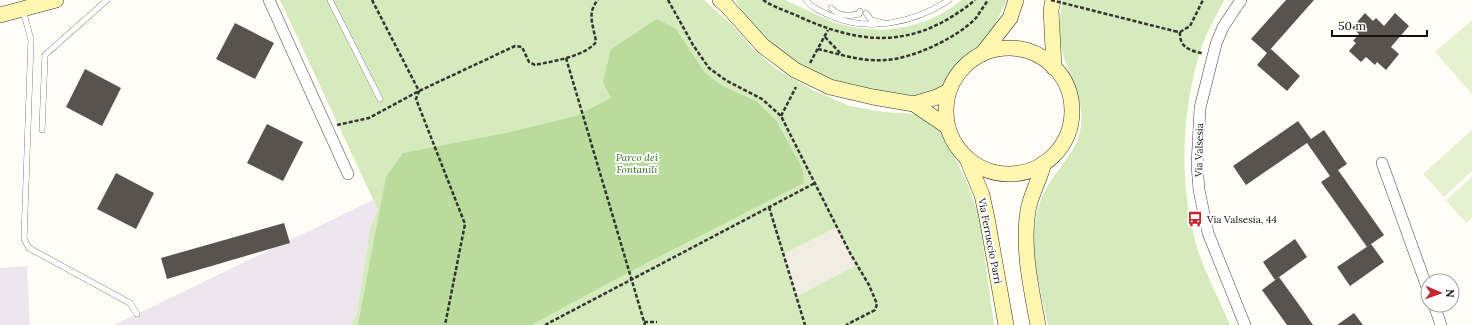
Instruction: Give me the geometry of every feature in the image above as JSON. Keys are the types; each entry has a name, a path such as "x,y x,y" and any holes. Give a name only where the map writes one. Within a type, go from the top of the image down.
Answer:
{"main road":[{"path":"0,16 56,0"},
{"name":"Via Ferruccio Parri","path":"1006,325 982,195 967,159 957,147 948,127 946,110 949,91 954,80 963,68 982,54 1010,18 1016,0"},
{"path":"1052,0 1054,68"},
{"path":"724,2 763,46 795,70 830,87 873,98 914,104 937,98 949,91"},
{"path":"0,19 23,10"},
{"name":"Via Ferruccio Parri","path":"967,159 987,171 1004,174 1022,173 1044,163 1055,154 1064,141 1071,118 1069,95 1064,81 1054,68 1042,58 1020,49 997,49 982,54"},
{"path":"914,104 948,127"},
{"name":"Via Ferruccio Parri","path":"1038,325 1031,283 1026,232 1031,199 1040,178 1044,163"}],"street":[{"path":"269,0 348,174"},
{"name":"Via Valsesia","path":"1241,0 1223,27 1216,44 1200,108 1197,166 1199,190 1208,233 1246,325"},
{"path":"1382,163 1422,273"},
{"path":"1437,313 1441,325"}],"lane":[{"path":"42,130 45,56 107,0"},
{"path":"330,0 380,99"},
{"path":"806,0 811,6 845,21 868,25 919,16 936,9 950,0"},
{"path":"831,8 832,11 847,16 859,14 860,12"},
{"path":"23,10 31,40 24,239 29,248 130,303 137,314"},
{"path":"866,13 871,20 886,23"}],"path":[{"path":"372,0 419,91 416,99 465,224 445,325"},
{"path":"326,128 369,118 419,91 515,46 522,47 529,62 535,65 566,58 591,48 596,42 590,14 592,6 598,0"},
{"path":"668,0 709,68 727,81 762,98 781,116 850,253 869,284 877,304 876,310 846,325"},
{"path":"818,49 855,58 885,60 909,55 943,42 975,18 988,0"},
{"path":"1052,0 1180,32 1190,26 1203,0"},
{"path":"808,67 828,30"},
{"path":"1180,32 1181,42 1184,47 1191,51 1203,54"},
{"path":"825,37 843,55"},
{"path":"566,58 645,324 657,322"},
{"path":"781,116 796,87"},
{"path":"545,325 815,183"},
{"path":"769,207 805,325"}],"shaded area":[{"path":"373,200 378,210 370,228 357,313 351,325 114,325"},
{"path":"837,227 857,265 796,297 783,254"},
{"path":"27,266 30,325 0,325 0,268"}],"green space":[{"name":"Parco dei Fontanili","path":"280,0 704,0 731,24 753,49 776,69 813,90 850,106 884,112 916,114 943,133 967,183 979,216 994,325 351,325 357,313 370,228 378,210"},
{"path":"735,0 785,0 835,23 858,28 884,30 906,27 929,20 945,12 962,0 1007,0 994,26 947,86 919,98 855,89 817,74 779,50 750,22"},
{"path":"1062,0 1224,0 1204,40 1195,70 1186,121 1184,146 1187,198 1197,247 1230,325 1048,325 1037,275 1034,240 1035,223 1038,207 1045,191 1070,154 1078,139 1081,121 1080,102 1062,51 1060,22"},
{"path":"657,19 676,29 705,73 724,87 756,101 776,120 803,170 804,183 629,272 531,325 358,325 386,177 403,153 506,133 576,116 611,98 603,82 611,49"},
{"path":"1472,20 1472,94 1435,52"},
{"path":"1472,130 1472,171 1444,197 1423,174"},
{"path":"1472,177 1472,218 1466,223 1446,200"}],"building":[{"path":"1286,0 1314,0 1268,52 1271,49 1300,76 1287,91 1257,65 1267,53 1251,39"},
{"path":"1365,13 1373,21 1376,18 1384,26 1395,13 1409,26 1391,47 1399,54 1386,70 1377,62 1375,65 1366,57 1361,62 1349,51 1356,43 1353,41 1359,34 1352,28"},
{"path":"235,23 274,43 255,79 216,59"},
{"path":"85,69 121,88 102,126 66,107"},
{"path":"1298,121 1311,139 1324,130 1347,164 1338,170 1384,235 1367,247 1321,182 1330,176 1307,143 1246,185 1233,166"},
{"path":"267,124 303,142 283,181 247,163"},
{"path":"116,173 154,193 136,229 97,209"},
{"path":"284,223 290,243 167,279 161,258"},
{"path":"1295,239 1307,257 1275,280 1263,262"},
{"path":"1371,244 1384,262 1350,286 1337,267"},
{"path":"1279,277 1313,325 1287,325 1262,290"},
{"path":"1354,313 1363,325 1337,325"}],"place":[{"name":"Via Valsesia, 44","path":"1195,219"}]}
